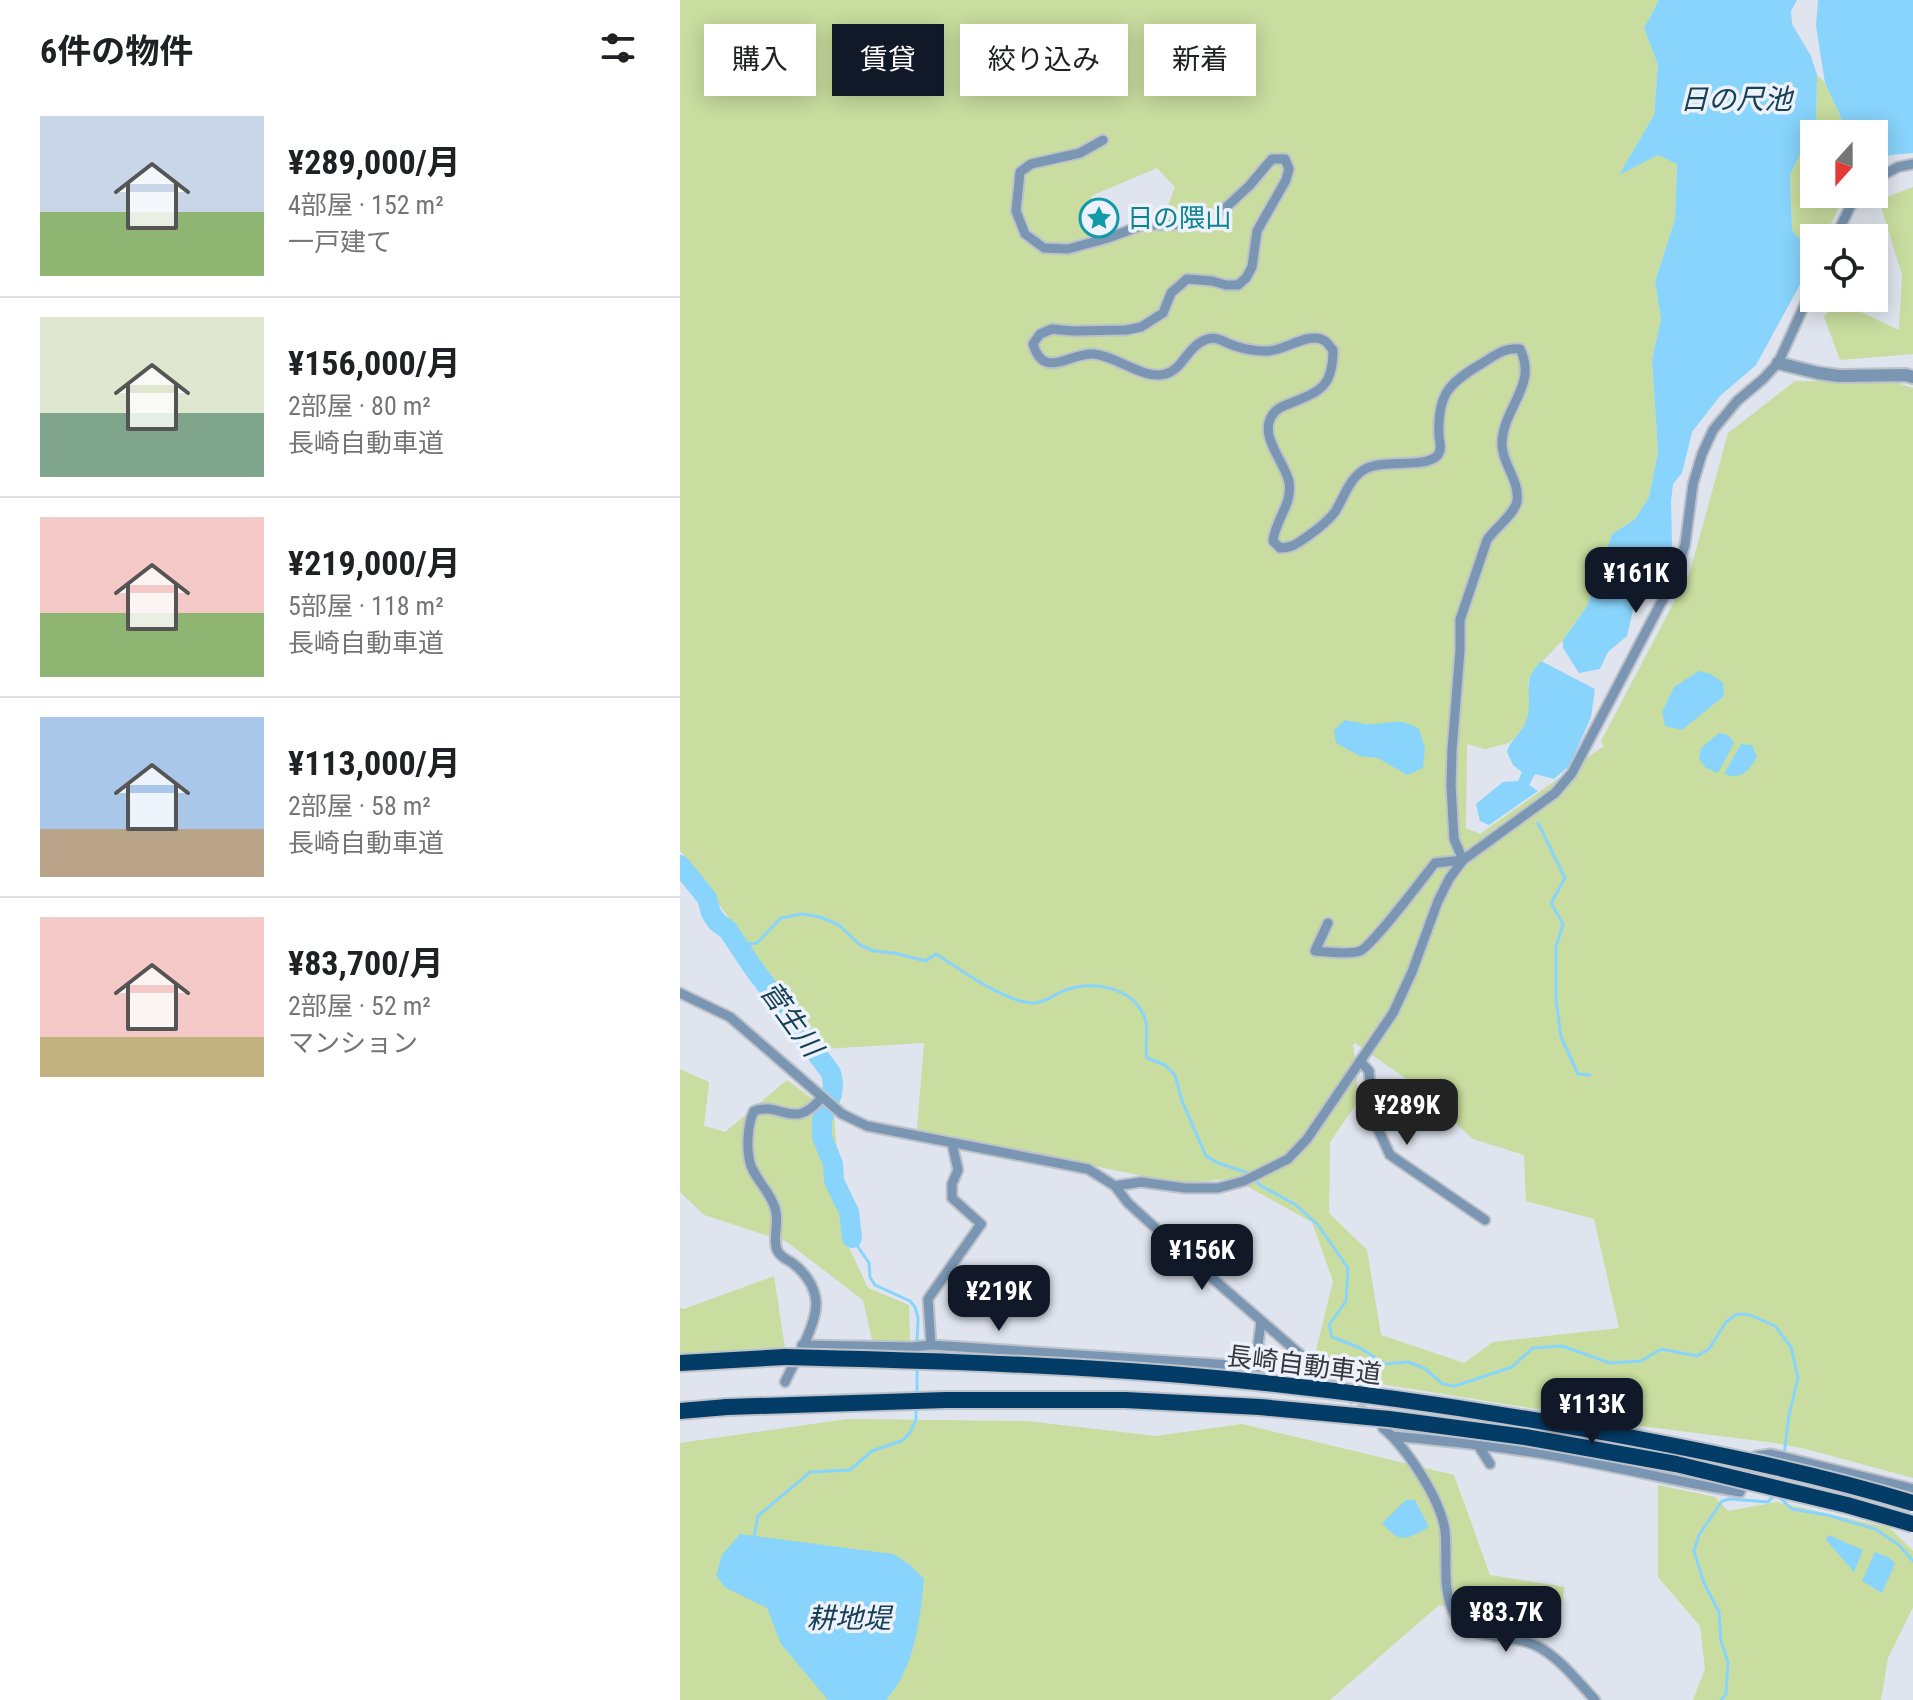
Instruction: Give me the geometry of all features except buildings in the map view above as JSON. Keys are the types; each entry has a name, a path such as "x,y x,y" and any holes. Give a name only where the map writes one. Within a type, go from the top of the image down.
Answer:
{"highway":[{"name":"長崎自動車道","path":"680,1363 785,1357 977,1363 1129,1371 1250,1382 1527,1418 1678,1446 1851,1484 1913,1503"},
{"name":"長崎自動車道","path":"680,1411 946,1400 1125,1400 1317,1412 1525,1437 1676,1464 1913,1524"}],"street":[{"path":"1103,140 1080,153 1031,164 1020,172 1016,211 1025,234 1044,248 1068,249 1143,225 1196,224 1219,214 1272,159 1285,159 1289,169 1286,180 1257,231 1252,267 1238,285 1187,279 1171,293 1163,313 1141,327 1126,330 1052,329 1040,334 1033,344 1036,354 1045,362 1057,364 1081,354 1097,354 1151,375 1176,369 1203,340 1218,338 1235,346 1268,352 1311,337 1324,340 1333,350 1333,366 1325,385 1317,393 1279,407 1271,417 1268,429 1288,477 1290,493 1274,531 1273,541 1280,548 1291,548 1321,527 1362,471 1374,465 1428,461 1437,456 1440,449 1438,418 1448,387 1503,350 1520,349 1527,371 1505,423 1502,445 1505,461 1517,488 1517,501 1514,510 1487,540 1460,620 1451,785 1454,839 1463,860"},
{"path":"1888,172 1913,164"},
{"path":"1115,1186 1141,1182 1185,1188 1218,1188 1260,1175 1288,1159 1307,1139 1403,994 1449,879 1463,860 1555,793 1572,773 1674,578 1685,545 1693,484 1713,430 1737,401 1778,363 1801,312"},
{"path":"1778,363 1839,376 1913,377"},
{"path":"1328,923 1315,951 1360,951 1373,940 1435,863 1463,860"},
{"path":"680,993 730,1017 842,1114 867,1126 1088,1169 1115,1186 1128,1203 1317,1369"},
{"path":"1360,1061 1369,1071 1372,1116 1390,1155 1485,1220"},
{"path":"785,1382 813,1321 816,1303 806,1275 777,1250 775,1235 779,1222 775,1208 750,1158 750,1119 754,1111 760,1109 801,1114 811,1110 822,1097"},
{"path":"931,1345 928,1299 981,1224 952,1198 952,1184 958,1170 952,1143"},
{"path":"802,1345 931,1345 1261,1367 1258,1345 1261,1322"},
{"path":"1383,1428 1426,1480 1445,1528 1448,1595 1454,1614 1474,1632 1516,1639 1550,1654 1595,1700"},
{"path":"1392,1436 1575,1460 1740,1492 1756,1456 1771,1454 1913,1489"},
{"path":"1478,1445 1490,1464"}],"green space":[{"path":"680,0 1659,0 1644,28 1658,65 1654,115 1620,174 1658,154 1677,164 1675,219 1655,282 1661,319 1652,359 1658,452 1649,497 1635,519 1612,534 1587,606 1563,640 1533,671 1528,683 1531,701 1521,732 1509,743 1485,749 1467,744 1466,828 1480,834 1604,746 1601,741 1690,572 1728,433 1795,381 1894,382 1913,388 1913,1478 1775,1443 1649,1427 1343,1378 1314,1359 1333,1281 1312,1222 1232,1178 1181,1184 917,1129 924,1043 823,1049 680,850","holes":["1157,168 1175,187 1164,215 1096,234 1091,196","1355,1043 1408,1080 1473,1139 1524,1155 1526,1201 1594,1219 1619,1328 1493,1342 1464,1363 1381,1335 1367,1250 1329,1213 1330,1142 1357,1103"]},
{"path":"1817,75 1825,83 1842,120 1816,120"},
{"path":"1800,154 1800,208 1839,208 1831,224 1800,224 1800,240 1792,230 1790,175"},
{"path":"1913,187 1913,354 1840,360 1824,317 1828,312 1861,312 1899,330 1902,275 1881,208 1888,208 1888,197"},
{"path":"680,1069 709,1082 704,1126 725,1132 787,1080 834,1115 844,1237 868,1288 909,1305 910,1343 872,1340 863,1300 787,1242 704,1215 680,1192"},
{"path":"774,1276 785,1348 680,1354 680,1308"},
{"path":"848,1419 1027,1421 1156,1436 1242,1424 1454,1475 1490,1575 1565,1587 1560,1612 1489,1615 1439,1605 1330,1700 680,1700 680,1443"},
{"path":"1658,1485 1715,1497 1728,1511 1777,1502 1890,1528 1913,1551 1913,1607 1888,1658 1881,1700 1693,1700 1705,1669 1700,1626 1658,1577"}],"water":[{"name":"日の尺池","path":"1659,0 1797,0 1791,11 1792,24 1811,56 1817,75 1816,120 1800,120 1800,154 1790,175 1792,230 1800,240 1800,284 1756,365 1720,396 1692,432 1682,473 1673,484 1672,545 1657,590 1633,610 1627,636 1608,652 1600,669 1579,673 1563,648 1563,640 1587,606 1612,534 1635,519 1649,497 1658,452 1652,359 1661,319 1655,282 1675,219 1677,164 1658,155 1619,175 1654,115 1658,65 1644,28"},
{"name":"日の尺池","path":"1818,0 1913,0 1913,153 1888,156 1888,120 1842,120 1825,83 1816,26"},
{"path":"1541,661 1595,689 1591,717 1570,765 1554,779 1535,774 1529,785 1538,791 1489,825 1480,821 1476,804 1503,782 1518,781 1522,772 1513,765 1507,752 1526,721 1529,683"},
{"path":"1699,671 1711,674 1723,683 1724,696 1682,730 1665,726 1662,712 1674,687"},
{"path":"1345,720 1365,724 1397,722 1419,729 1425,748 1423,768 1407,775 1378,758 1360,756 1336,743 1334,730"},
{"path":"1719,733 1728,735 1734,743 1718,773 1706,768 1699,759 1701,748"},
{"path":"1741,744 1752,745 1757,757 1744,773 1735,776 1724,774"},
{"path":"1406,1500 1415,1500 1429,1527 1404,1538 1382,1523"},
{"name":"耕地堤","path":"740,1534 893,1554 924,1579 918,1627 910,1658 886,1700 828,1700 781,1644 767,1608 726,1588 716,1576 722,1555"},
{"path":"1828,1535 1863,1550 1854,1572 1826,1540"},
{"path":"1875,1552 1890,1558 1895,1564 1882,1593 1862,1581"}],"waterway":[{"path":"1538,823 1565,878 1551,903 1563,924 1556,947 1556,1000 1561,1037 1578,1074 1590,1075"},
{"name":"菅生川","path":"680,865 707,898 717,922 728,930 831,1073 832,1094 822,1120 822,1137 833,1164 834,1181 849,1212 852,1238"},
{"path":"738,945 757,943 781,918 802,914 839,925 860,945 874,951 926,961 936,954 984,984 1024,1002 1039,1002 1063,991 1086,986 1120,992 1130,998 1144,1016 1147,1058 1165,1065 1175,1075 1182,1101 1206,1156 1245,1172 1260,1185 1296,1205 1318,1225 1348,1268 1346,1301 1329,1325 1332,1337 1360,1348 1385,1364 1408,1362 1424,1368 1443,1384 1455,1386 1512,1367 1533,1348 1562,1346 1610,1363 1641,1361 1661,1349 1697,1356 1709,1349 1726,1322 1737,1314 1750,1315 1775,1326 1791,1347 1798,1378 1784,1455"},
{"path":"852,1238 869,1263 870,1277 875,1285 910,1301 915,1307 917,1343"},
{"path":"917,1367 917,1395"},
{"path":"754,1537 758,1516 810,1472 850,1470 872,1451 901,1441 909,1434 916,1420 916,1407"},
{"path":"1721,1700 1726,1694 1728,1662 1721,1641 1719,1612 1704,1583 1694,1551 1699,1535 1722,1501 1768,1502 1775,1494"},
{"path":"1777,1495 1792,1509 1875,1529 1899,1545 1913,1561"}],"tunnel":[{"path":"1317,1369 1372,1417"}],"place":[{"name":"日の隈山","path":"1099,218"}]}
